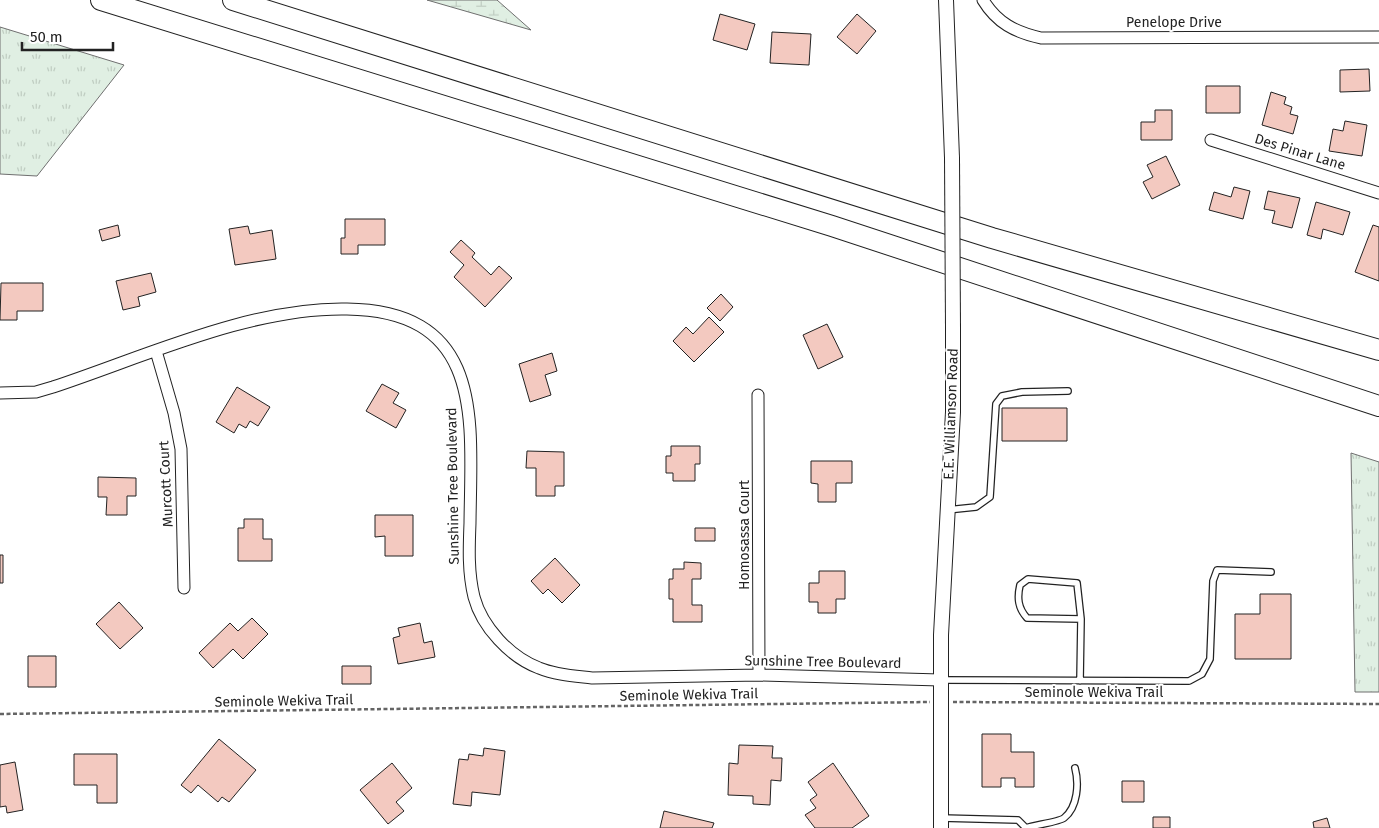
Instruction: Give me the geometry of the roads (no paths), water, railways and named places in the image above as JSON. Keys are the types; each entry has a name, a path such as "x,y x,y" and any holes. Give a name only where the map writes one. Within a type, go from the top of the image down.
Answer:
{"highway":[{"path":"101,0 832,226 1379,406"},
{"path":"233,0 992,238 1379,350"}],"street":[{"name":"E.E. Williamson Road","path":"941,823 940,680 953,412 952,158 946,0"},
{"name":"Penelope Drive","path":"983,0 989,10 1005,26 1019,33 1041,38 1379,37"},
{"name":"Des Pinar Lane","path":"1211,140 1379,191"},
{"name":"Sunshine Tree Boulevard","path":"0,393 36,392 53,388 220,329 284,315 346,309 388,312 421,325 443,345 458,370 469,406 471,447 469,570 475,599 491,630 512,653 539,668 566,675 592,678 759,675 940,680"},
{"name":"Murcott Court","path":"156,351 182,449 184,588"},
{"name":"Homosassa Court","path":"758,395 759,675"}],"lane":[{"path":"947,510 976,507 990,497 996,404 1002,396 1022,392 1068,390"},
{"path":"940,680 1189,681 1202,674 1210,659 1213,580 1217,570 1271,572"},
{"path":"1080,620 1027,618 1020,610 1018,593 1020,585 1028,579 1077,582 1080,588 1080,620 1080,680"},
{"path":"941,823 1018,820 1026,828 1063,819 1072,808 1079,783 1075,768"}]}
